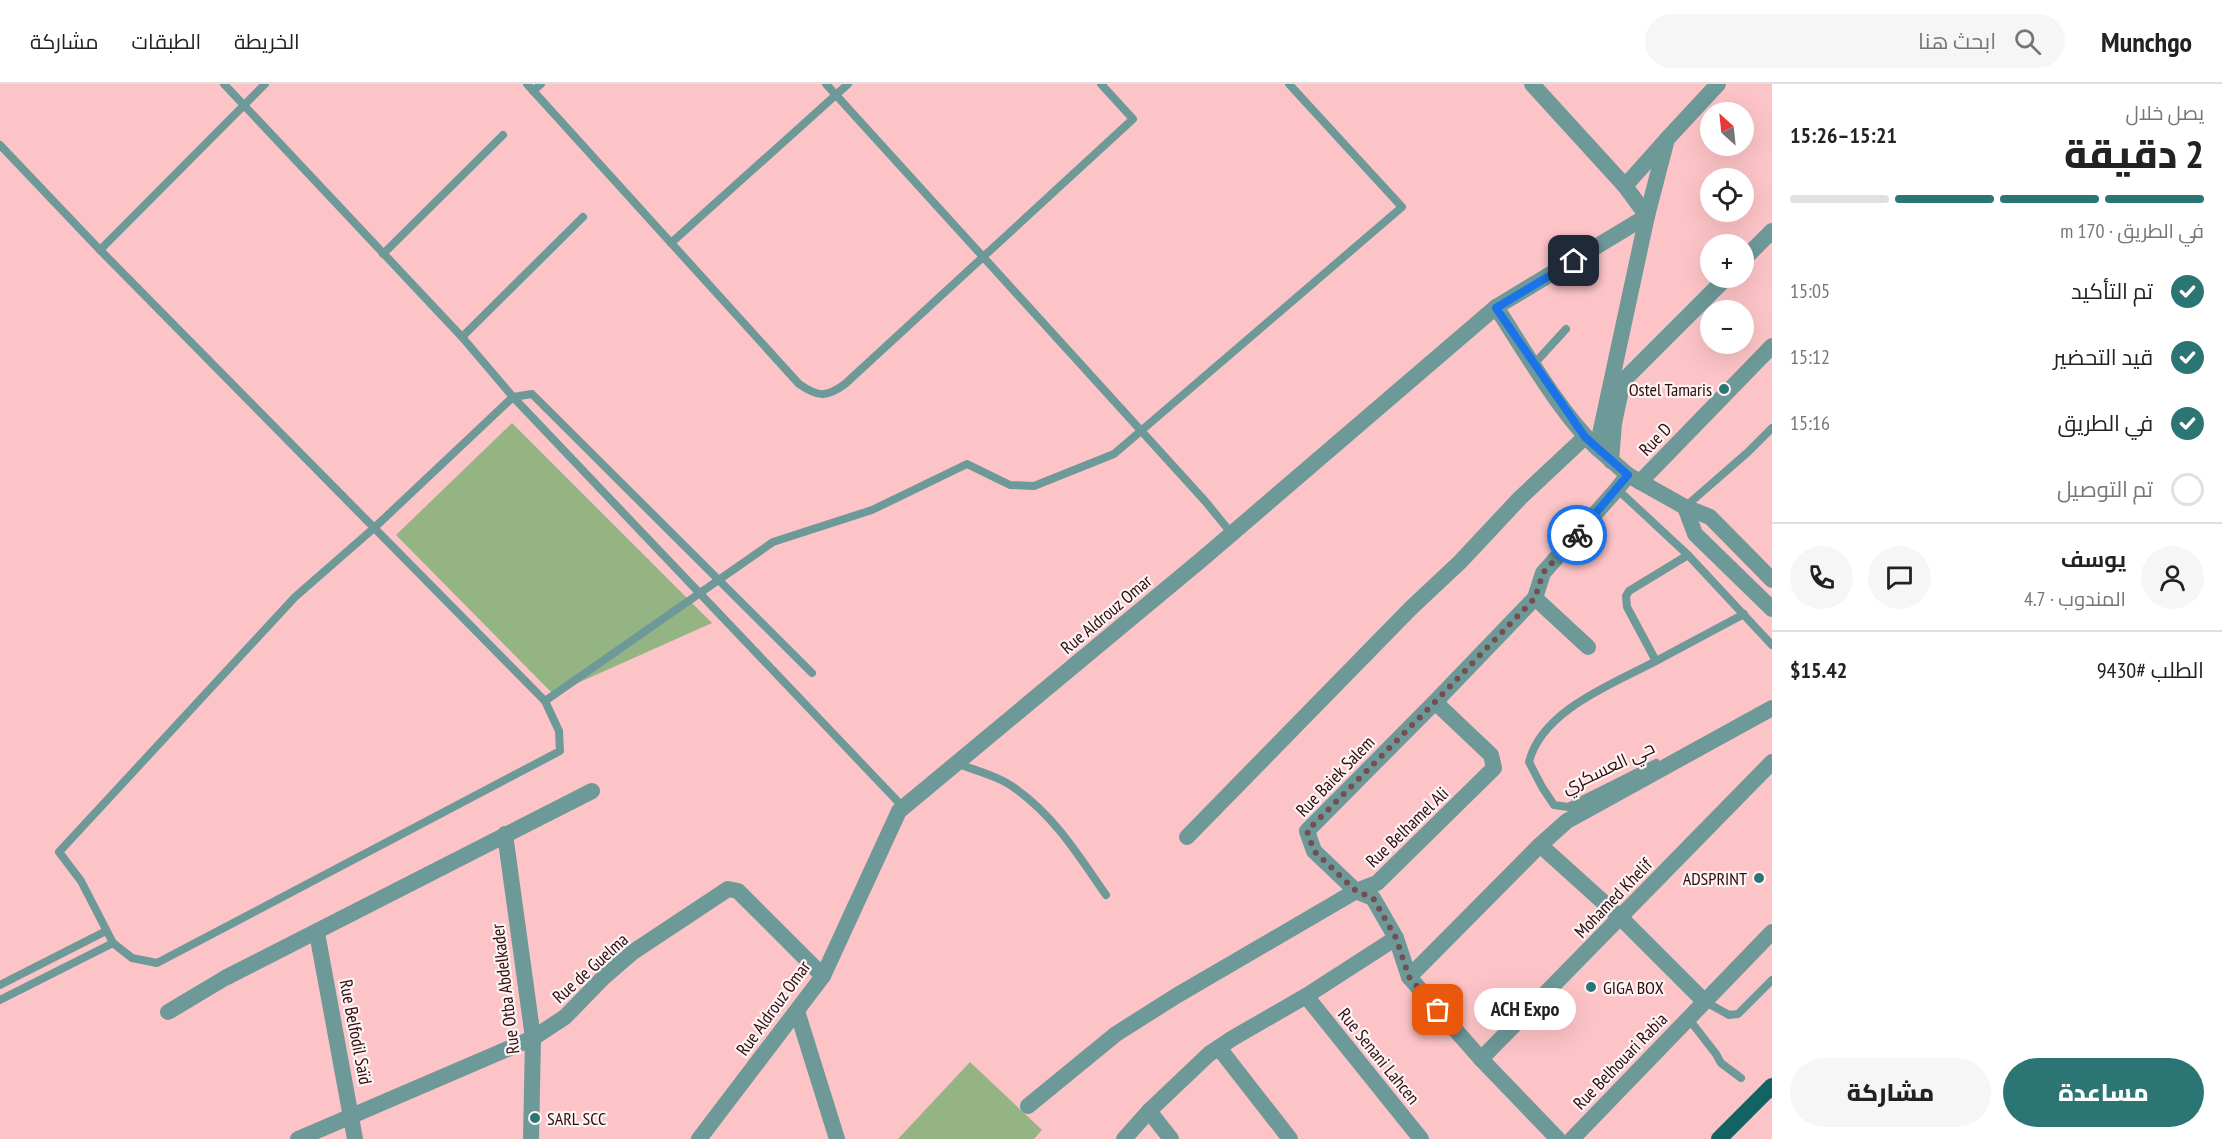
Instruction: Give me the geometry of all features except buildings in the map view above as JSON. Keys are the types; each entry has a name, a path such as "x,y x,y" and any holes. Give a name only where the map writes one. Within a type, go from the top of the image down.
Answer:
{"main road":[{"path":"1719,1139 1772,1086"}],"street":[{"path":"1532,84 1625,186 1647,216"},
{"path":"1625,186 1718,84"},
{"path":"1186,837 1402,616 1461,562 1520,498 1591,442 1602,420 1647,216 1668,139"},
{"name":"Rue Aldrouz Omar","path":"699,1139 823,976 899,811 903,807 1232,534 1496,308 1647,216"},
{"path":"1754,249 1772,231"},
{"path":"1608,396 1716,288"},
{"path":"1496,308 1591,442 1634,478 1684,507 1710,517 1772,580"},
{"name":"Rue D","path":"1634,478 1772,346"},
{"path":"1611,461 1614,423 1623,381"},
{"name":"Rue Baiek Salem","path":"1356,891 1314,851 1307,831 1535,598 1543,573 1617,489 1634,478"},
{"path":"1684,507 1695,534 1772,609"},
{"path":"1535,598 1587,647"},
{"name":"Rue Belhamel Ali","path":"1356,891 1377,883 1494,768 1491,755 1435,702"},
{"path":"1409,977 1540,845 1568,821 1772,707"},
{"name":"Mohamed Khelif","path":"1481,1059 1772,762"},
{"path":"168,1012 225,978 592,791"},
{"name":"Rue Otba Abdelkader","path":"505,834 533,1038 531,1139"},
{"path":"1540,845 1621,918 1704,1001"},
{"name":"Rue de Guelma","path":"298,1139 533,1038 565,1017 603,978 633,952 728,889 738,891 823,976"},
{"path":"1028,1106 1116,1034 1176,996 1356,891"},
{"name":"Rue Belhamel Ali","path":"1356,891 1373,898 1396,938 1409,977 1481,1059 1558,1139"},
{"name":"Rue Belhouari Rabia","path":"1572,1139 1772,932"},
{"name":"Rue Belfodil Saïd","path":"317,933 355,1139"},
{"path":"1124,1139 1149,1111 1209,1054 1306,996 1396,938"},
{"name":"Rue Senani Lahcen","path":"1306,996 1421,1139"},
{"path":"797,1011 837,1139"},
{"path":"1219,1048 1290,1139"},
{"path":"1149,1111 1171,1139"}],"lane":[{"path":"224,84 462,337 513,397 702,593 903,807"},
{"path":"100,250 265,84"},
{"path":"540,84 530,87 799,384 821,395 835,391 844,384 1133,119 1101,84"},
{"path":"826,84 1141,430 1232,534"},
{"path":"671,243 848,84"},
{"path":"545,701 773,542 872,510 967,464 1010,486 1034,486 1114,454 1402,207 1289,84"},
{"path":"383,254 502,135"},
{"path":"0,145 100,250 374,528 545,701 559,731 560,751 157,963 132,958 113,943 81,881 58,852 295,597 374,528 513,397 532,394 812,673"},
{"path":"462,337 583,217"},
{"path":"1534,364 1566,329"},
{"path":"1684,507 1748,452 1772,428"},
{"path":"1617,489 1688,555 1772,645"},
{"path":"1688,555 1629,591 1626,596 1627,607 1656,661 1744,614"},
{"name":"حي العسكري","path":"1656,661 1570,707 1555,720 1532,751 1529,762 1554,805 1568,807 1772,707"},
{"path":"956,763 989,775 1015,788 1055,823 1106,895"},
{"path":"0,985 106,931"},
{"path":"0,1000 113,943"},
{"path":"1704,1001 1730,1015 1738,1014 1772,980"},
{"path":"1688,1018 1716,1053 1721,1063 1741,1078"}],"green space":[{"path":"512,423 712,623 553,694 396,535"},
{"path":"970,1062 1042,1130 1034,1139 898,1139"}],"way so far":[{"path":"1438,1010 1409,977 1396,938 1373,898 1356,891 1314,851 1307,831 1535,598 1543,573 1577,535"}],"place":[{"name":"Ostel Tamaris","path":"1724,389"},
{"name":"ADSPRINT","path":"1759,878"},
{"name":"GIGA BOX","path":"1591,987"},
{"name":"ACH Expo","path":"1438,1010"},
{"name":"SARL SCC","path":"535,1118"}],"route":[{"path":"1574,261 1496,308 1585,437 1628,475 1577,535"}]}
